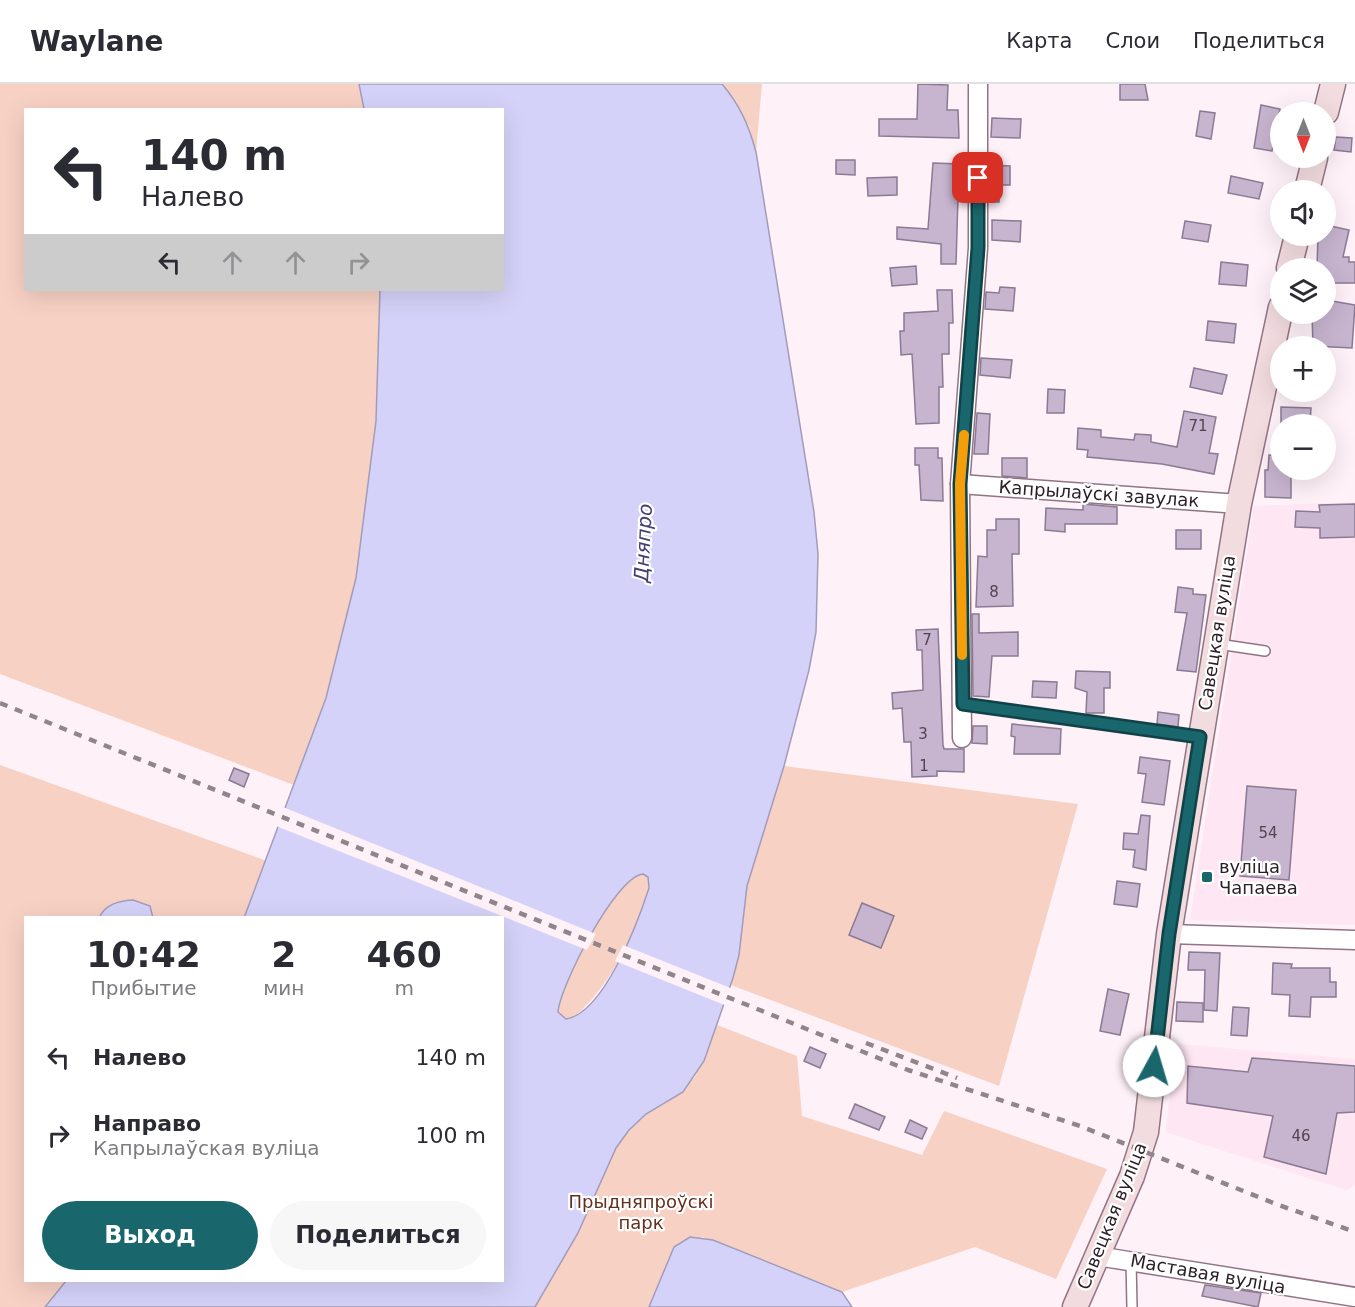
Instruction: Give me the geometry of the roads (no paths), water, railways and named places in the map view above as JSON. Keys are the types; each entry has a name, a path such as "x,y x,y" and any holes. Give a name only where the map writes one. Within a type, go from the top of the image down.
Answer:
{"main road":[{"path":"1328,102 1333,84"},
{"name":"Савецкая вуліца","path":"1075,1307 1132,1176 1146,1132 1169,934 1200,737 1239,504 1277,324"}],"street":[{"path":"962,738 960,484 978,248 978,84"},
{"name":"Капрылаўскі завулак","path":"960,484 1239,504"},
{"path":"1169,934 1355,940"},
{"name":"Маставая вуліца","path":"1097,1256 1355,1297"}],"lane":[{"path":"1216,644 1265,651"},
{"path":"963,704 1200,737"},
{"path":"1131,1260 1132,1307"}],"water":[{"name":"Дняпро","path":"359,84 722,84 739,108 756,152 814,512 818,554 816,632 809,670 784,766 747,886 739,955 733,978 704,1061 683,1092 646,1114 629,1130 616,1148 578,1233 535,1307 45,1307 65,1282 504,1282 504,916 245,916 326,698 356,578 376,421 380,291 504,291 504,108 364,108","holes":["643,874 648,877 649,888 628,943 606,984 580,1013 566,1019 558,1012 561,999 591,934 619,893 632,879"]},
{"path":"133,900 150,906 152,916 100,916 105,909 123,901"},
{"path":"690,1237 713,1240 842,1292 852,1307 649,1307 674,1247"}],"railway":[{"path":"0,703 908,1070 1080,1126 1276,1204 1355,1232"},
{"path":"866,1043 957,1078"}],"place":[{"name":"вуліца Чапаева","path":"1207,877"}],"park label":[{"name":"Прыдняпроўскі парк","path":"641,1212"}]}
